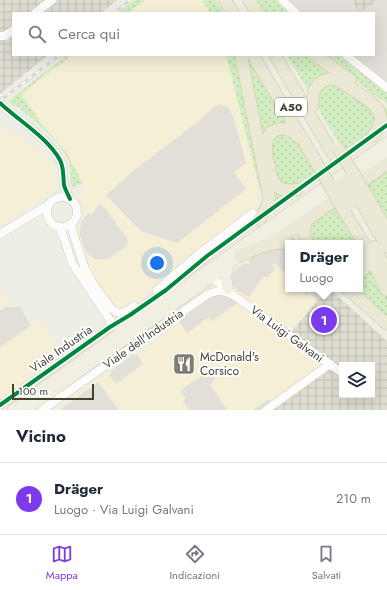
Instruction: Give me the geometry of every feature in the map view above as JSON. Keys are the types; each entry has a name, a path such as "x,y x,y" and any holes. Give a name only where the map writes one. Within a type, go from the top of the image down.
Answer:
{"highway":[{"path":"221,0 227,12"},
{"path":"225,0 232,12"},
{"path":"250,6 259,12"},
{"path":"241,56 269,202 267,207 256,216"},
{"path":"254,56 304,142"},
{"name":"A50","path":"260,56 327,155 387,248"},
{"name":"A50","path":"275,56 327,155"},
{"path":"283,56 312,106 327,155 358,202 387,231"},
{"path":"316,56 387,106"},
{"path":"312,106 314,93 317,86 327,79 337,80 374,105 378,110 381,118 380,124 373,136"},
{"path":"297,190 287,190 277,186 271,176 266,155 267,141 270,134 275,130 285,129 294,132 304,142 327,155"},
{"path":"272,244 386,165"},
{"path":"358,202 378,213 387,220"},
{"path":"358,202 366,250 366,263 363,269"},
{"name":"A50","path":"358,202 387,271"},
{"path":"306,240 304,233 307,220"},
{"path":"240,256 272,244 285,243"},
{"path":"366,250 387,290"},
{"path":"351,292 387,324"}],"main road":[{"path":"12,410 387,142"},
{"path":"26,410 387,151"},
{"path":"230,264 226,276 230,292"},
{"path":"104,344 135,312"}],"street":[{"path":"36,12 52,0"},
{"path":"282,0 295,12"},
{"path":"0,36 5,36 12,31"},
{"path":"347,56 387,88"},
{"path":"0,103 38,134 60,161 63,168 65,188 70,199 75,204 77,211 76,218 71,224 64,227 59,227 51,224 48,220 46,208 52,199 56,197 64,183"},
{"path":"110,307 119,313 128,310 163,285 200,253 297,190 387,125"},
{"path":"56,197 61,196 70,199"},
{"path":"0,234 48,205"},
{"path":"31,215 38,214 47,216"},
{"name":"Viale Industria","path":"0,405 172,285 256,216"},
{"path":"71,224 75,241 85,269 93,284 110,307 113,314 118,318 125,318"},
{"path":"59,227 72,263 110,320 110,327"},
{"path":"196,279 210,279 209,288 204,297"},
{"name":"Via Luigi Galvani","path":"210,279 218,282 339,370"},
{"name":"Via Luigi Galvani","path":"204,297 214,292 230,292"},
{"name":"Viale dell'Industria","path":"42,410 204,297"},
{"path":"266,410 330,364"}],"shaded area":[{"path":"0,0 117,0 102,12 12,12 12,56 47,56 0,94"},
{"path":"145,0 202,0 209,12 128,12"},
{"path":"286,0 351,0 359,12 298,12"},
{"path":"351,0 378,0 361,12 359,12"},
{"path":"378,0 387,0 387,85 351,56 375,56 375,12 361,12"},
{"path":"71,56 226,56 260,190 250,214 174,274 123,310 117,309 111,304 93,278 79,238 78,224 83,215 80,197 83,192 82,182 66,152 41,123 21,93"},
{"path":"220,104 229,108 234,119 246,163 234,172 246,189 177,243 141,231 106,195 132,172 199,121 214,107"},
{"path":"0,125 43,153 52,164 57,176 56,184 51,193 0,226"},
{"path":"99,204 104,207 128,240 127,246 108,259 95,259 88,254 80,235 81,222 88,213 92,215"},
{"path":"285,249 285,273 278,267 279,265 273,264 272,266 275,268 268,277 263,277 249,297 232,285 230,275 245,263 248,265 250,262 248,261 269,250"},
{"path":"272,263 285,274 285,292 306,292 317,301 288,337 328,367 270,410 55,410 231,288"},
{"path":"0,287 10,303 0,310"},
{"path":"302,292 324,292 317,301 309,293 306,296"},
{"path":"324,292 333,292 387,341 387,410 270,410 328,368 287,337"},
{"path":"222,293 237,303 212,321 209,317 187,333 178,320 214,294"},
{"path":"6,307 20,307 31,326 0,347 0,311"},
{"path":"40,320 66,356 0,402 0,347"},
{"path":"134,354 135,356 137,355 143,364 116,384 109,375 112,373 110,371"},
{"path":"213,368 218,376 210,385 227,410 189,410 183,401 186,398 180,391"},
{"path":"98,382 119,410 60,410"},
{"path":"269,399 271,403 261,410 253,410"}],"green space":[{"path":"135,0 145,0 128,12 119,12"},
{"path":"202,0 216,0 223,12 209,12"},
{"path":"257,0 278,0 289,12 265,12"},
{"path":"65,56 71,56 21,94 41,123 66,152 82,184 72,187 69,162 60,147 39,125 17,106 14,107 8,101"},
{"path":"226,56 238,56 262,190 260,190"},
{"path":"244,56 250,56 292,127 272,131 269,175 288,193 272,205"},
{"path":"288,56 310,56 375,102 387,108 387,121 338,79 310,94"},
{"path":"321,56 343,56 387,91 387,103"},
{"path":"331,84 338,85 379,114 371,133 344,151 318,107 318,96 324,87"},
{"path":"280,134 295,137 316,171 295,186 278,183 269,153 272,140"},
{"path":"387,167 387,219 364,184"},
{"path":"335,203 357,240 310,240 309,222"},
{"path":"370,267 387,295 387,322 354,292 363,292 363,277"}],"railway":[{"path":"115,12 130,0"},
{"path":"0,101 59,56"}],"cycle path":[{"path":"0,103 48,144 60,160 63,169 64,185 70,199"},
{"path":"0,405 110,327 166,290 207,256 387,125"}],"place":[{"name":"Dräger","path":"324,320"},
{"name":"McDonald's Corsico","path":"184,364"}]}
